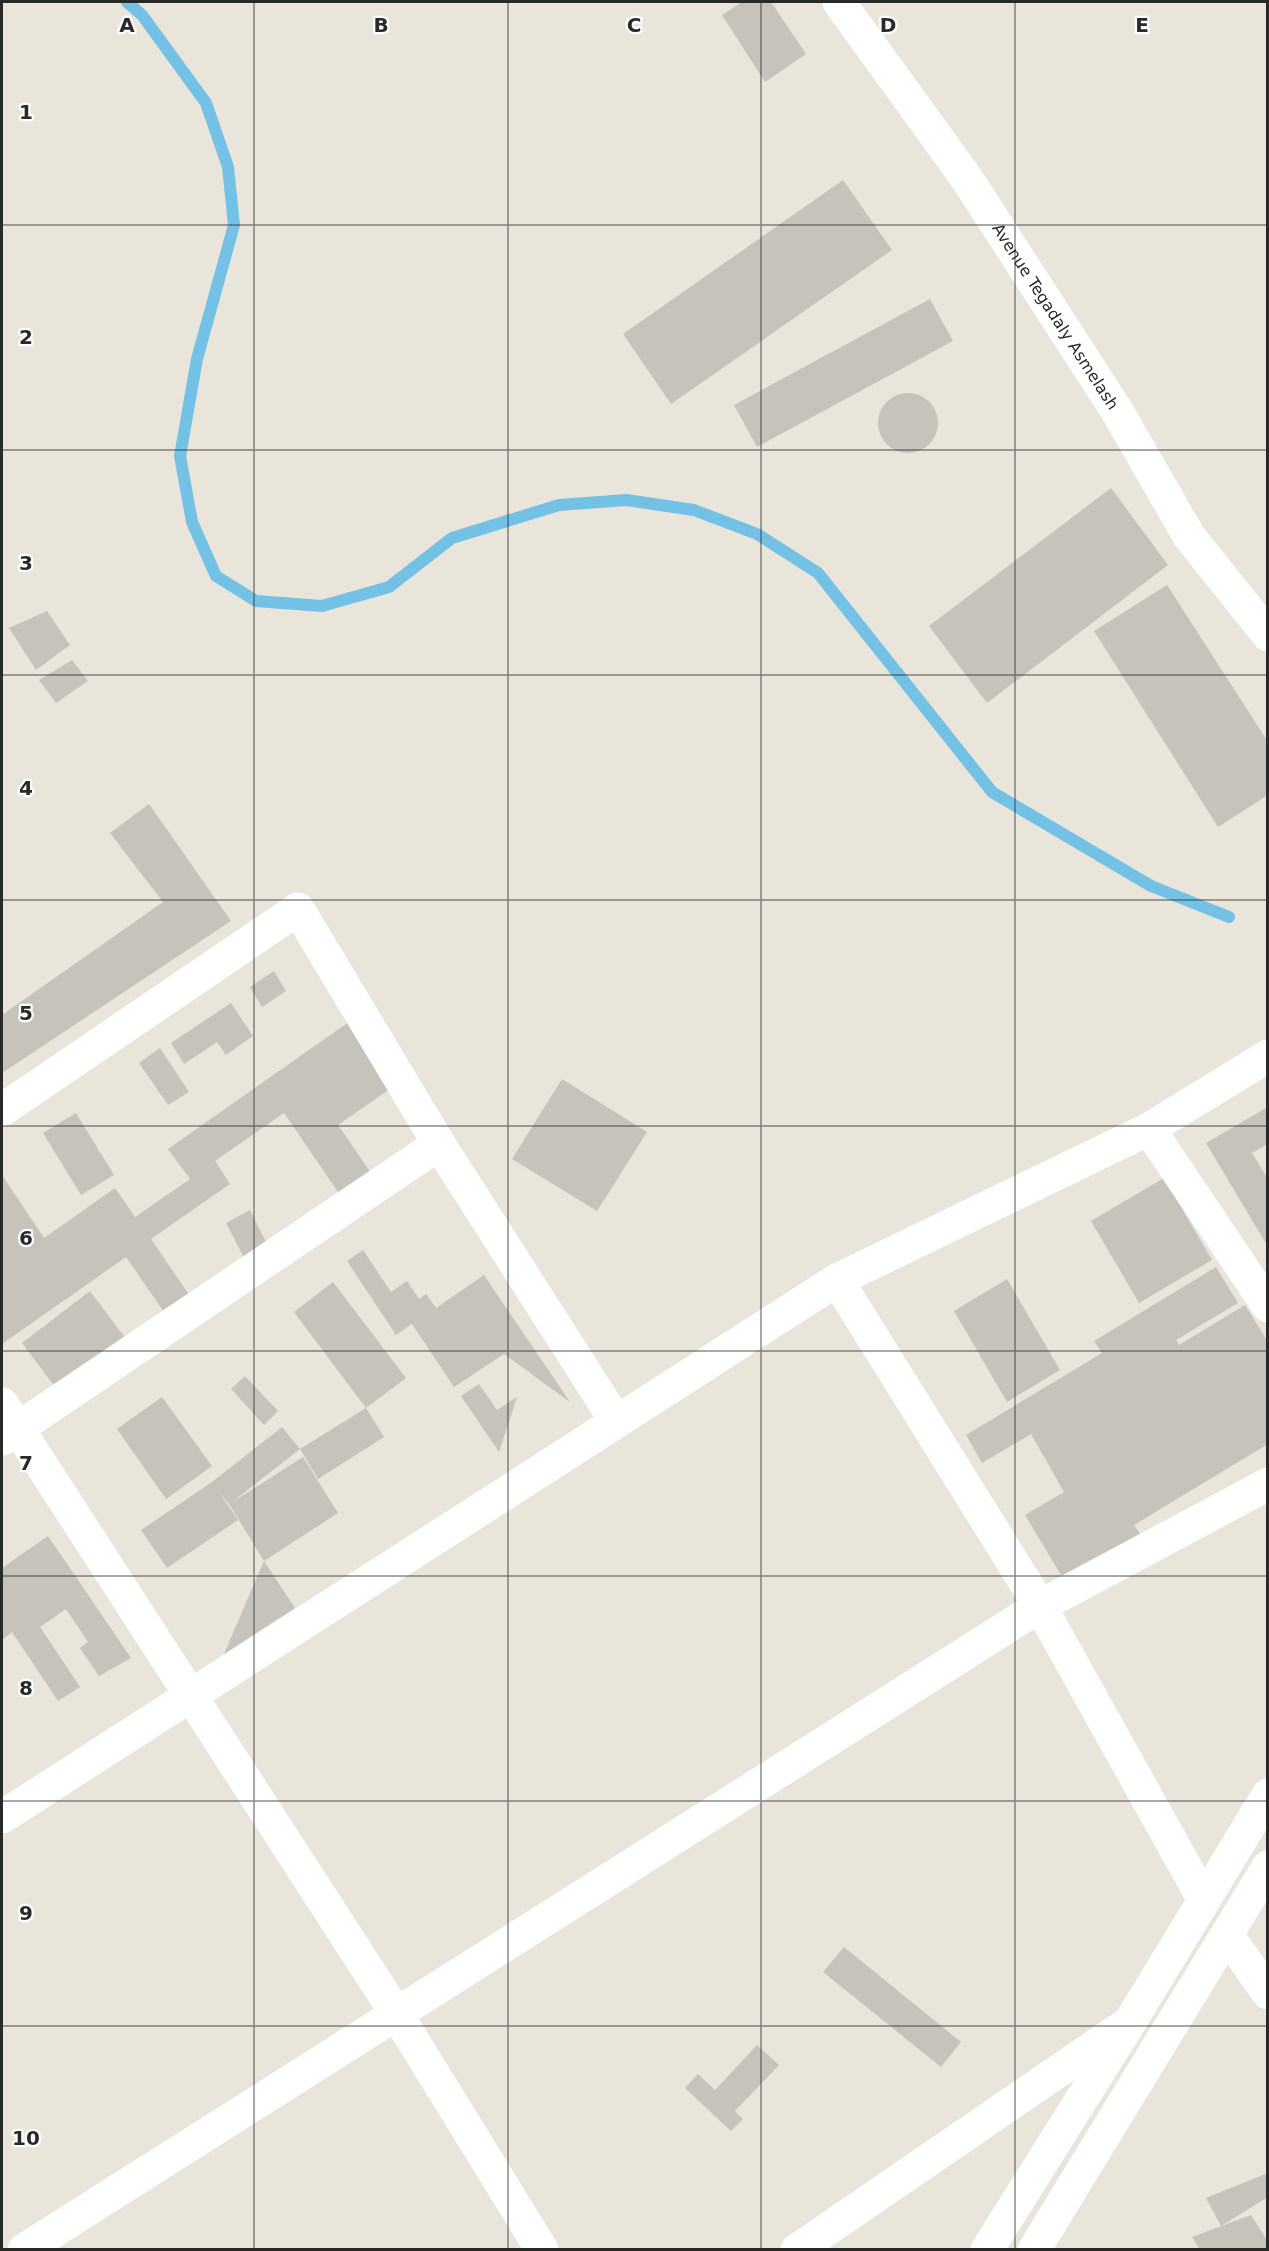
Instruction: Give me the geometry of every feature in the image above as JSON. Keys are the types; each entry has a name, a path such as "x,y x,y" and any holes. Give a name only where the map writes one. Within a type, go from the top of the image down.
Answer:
{"street":[{"name":"Avenue Tegadaly Asmelash","path":"839,2 973,189 1117,411 1189,536 1268,635"},
{"path":"2,1110 298,909 439,1144 616,1421"},
{"path":"2,1816 837,1280 1149,1129 1268,1056"},
{"path":"1149,1129 1268,1306"},
{"path":"439,1144 7,1424 189,1696 396,2013 542,2250"},
{"path":"837,1280 1040,1606 1204,1900"},
{"path":"24,2250 1040,1606 1268,1484"},
{"path":"987,2250 1130,2022 1268,1795"},
{"path":"1034,2250 1268,1867"},
{"path":"1227,1935 1268,1994"},
{"path":"797,2250 1130,2022"}],"building":[{"path":"742,2 771,2 806,54 765,82 722,15"},
{"path":"843,180 892,250 671,404 623,334"},
{"path":"930,299 953,341 757,447 734,405"},
{"path":"908,393 925,398 933,406 938,423 933,440 925,448 908,453 891,448 883,440 878,423 883,406 891,398"},
{"path":"1111,488 1168,565 987,703 929,626"},
{"path":"1167,585 1268,742 1268,795 1218,827 1094,631"},
{"path":"47,611 70,645 36,670 9,628"},
{"path":"72,660 88,681 56,703 39,680"},
{"path":"149,804 231,921 2,1073 2,1015 163,902 110,833"},
{"path":"274,971 286,991 262,1007 250,987"},
{"path":"231,1003 253,1036 226,1055 217,1042 184,1064 171,1043"},
{"path":"356,1017 400,1082 338,1125 378,1183 347,1205 284,1113 215,1161 230,1184 151,1239 196,1305 171,1322 126,1257 2,1344 2,1175 44,1238 115,1188 135,1217 190,1179 168,1149"},
{"path":"160,1048 189,1092 168,1105 139,1063"},
{"path":"562,1079 647,1132 597,1211 512,1159"},
{"path":"1268,1107 1268,1144 1252,1153 1268,1179 1268,1247 1206,1143"},
{"path":"76,1113 114,1175 81,1195 43,1133"},
{"path":"1164,1178 1212,1260 1139,1303 1091,1221"},
{"path":"250,1210 273,1256 250,1269 226,1223"},
{"path":"363,1250 391,1292 407,1281 419,1299 426,1294 436,1308 484,1275 570,1402 504,1354 454,1387 412,1324 396,1335 347,1261"},
{"path":"1216,1267 1238,1303 1176,1340 1179,1345 1245,1305 1268,1342 1268,1444 1134,1525 1140,1534 1064,1580 1025,1515 1064,1492 1031,1434 982,1463 966,1435 1102,1353 1094,1341"},
{"path":"1007,1279 1060,1370 1007,1402 954,1311"},
{"path":"333,1282 406,1378 366,1408 294,1312"},
{"path":"90,1291 132,1347 64,1399 22,1343"},
{"path":"245,1376 278,1411 264,1425 231,1389"},
{"path":"479,1384 497,1410 517,1397 499,1452 461,1396"},
{"path":"162,1397 212,1466 166,1499 117,1429"},
{"path":"366,1408 384,1437 318,1479 300,1449"},
{"path":"282,1427 300,1449 231,1503 303,1457 338,1513 264,1561 229,1504 219,1492 238,1520 167,1568 141,1530 212,1482"},
{"path":"48,1536 131,1658 99,1676 80,1648 88,1642 66,1609 40,1627 80,1687 58,1701 12,1632 2,1640 2,1568"},
{"path":"264,1561 295,1608 224,1654"},
{"path":"844,1947 961,2042 941,2067 823,1972"},
{"path":"757,2045 779,2065 735,2111 743,2119 731,2131 685,2088 698,2074 715,2090"},
{"path":"1268,2173 1268,2197 1221,2226 1206,2198"},
{"path":"1251,2215 1268,2242 1268,2250 1200,2250 1192,2237"}],"waterway":[{"path":"127,2 142,15 206,103 228,167 234,225 197,359 180,456 192,522 216,576 256,601 322,606 389,587 452,538 559,505 626,500 694,510 757,534 818,573 992,792 1151,886 1229,917"}]}
